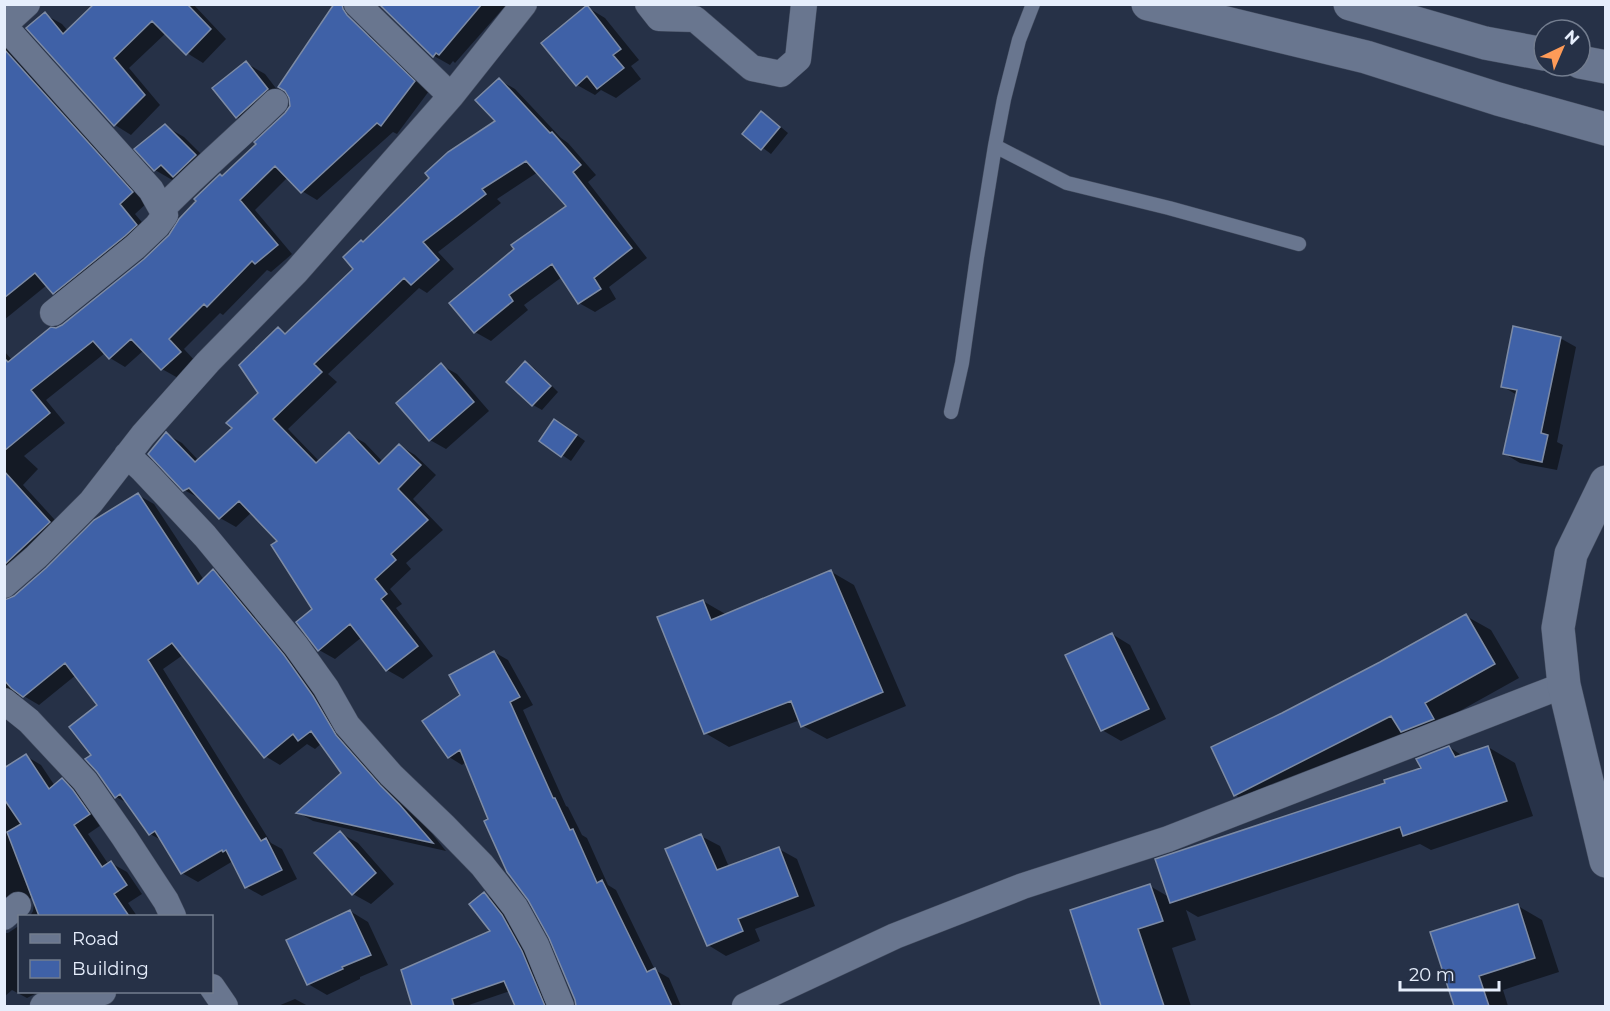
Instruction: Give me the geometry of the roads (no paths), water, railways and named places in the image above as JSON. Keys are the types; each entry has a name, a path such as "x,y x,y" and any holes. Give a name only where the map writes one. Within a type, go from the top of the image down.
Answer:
{"main road":[{"path":"1148,4 1366,57 1498,99 1605,129"},
{"path":"1350,4 1485,43 1532,52"},
{"path":"1605,482 1571,554 1558,628 1564,686 1605,861"}],"street":[{"path":"27,4 4,26 151,190 165,215 135,247 53,313"},
{"path":"357,4 451,96"},
{"path":"4,585 36,557 91,502 143,435 208,362 296,272 451,96 525,4"},
{"path":"648,4 659,18 695,19 752,68 781,74 798,59 804,4"},
{"path":"162,209 274,102"},
{"path":"127,455 205,536 296,646 326,688 347,725 391,775 489,873 515,907 536,945 561,1006"},
{"path":"745,1006 895,936 1023,886 1168,839 1564,686"},
{"path":"8,709 29,721 85,781 166,901 173,915"},
{"path":"213,988 225,1006"},
{"path":"43,1006 99,993"}],"lane":[{"path":"951,412 962,363 976,257 1004,99 1019,40 1034,4"},
{"path":"995,146 1067,183 1299,244"}]}
